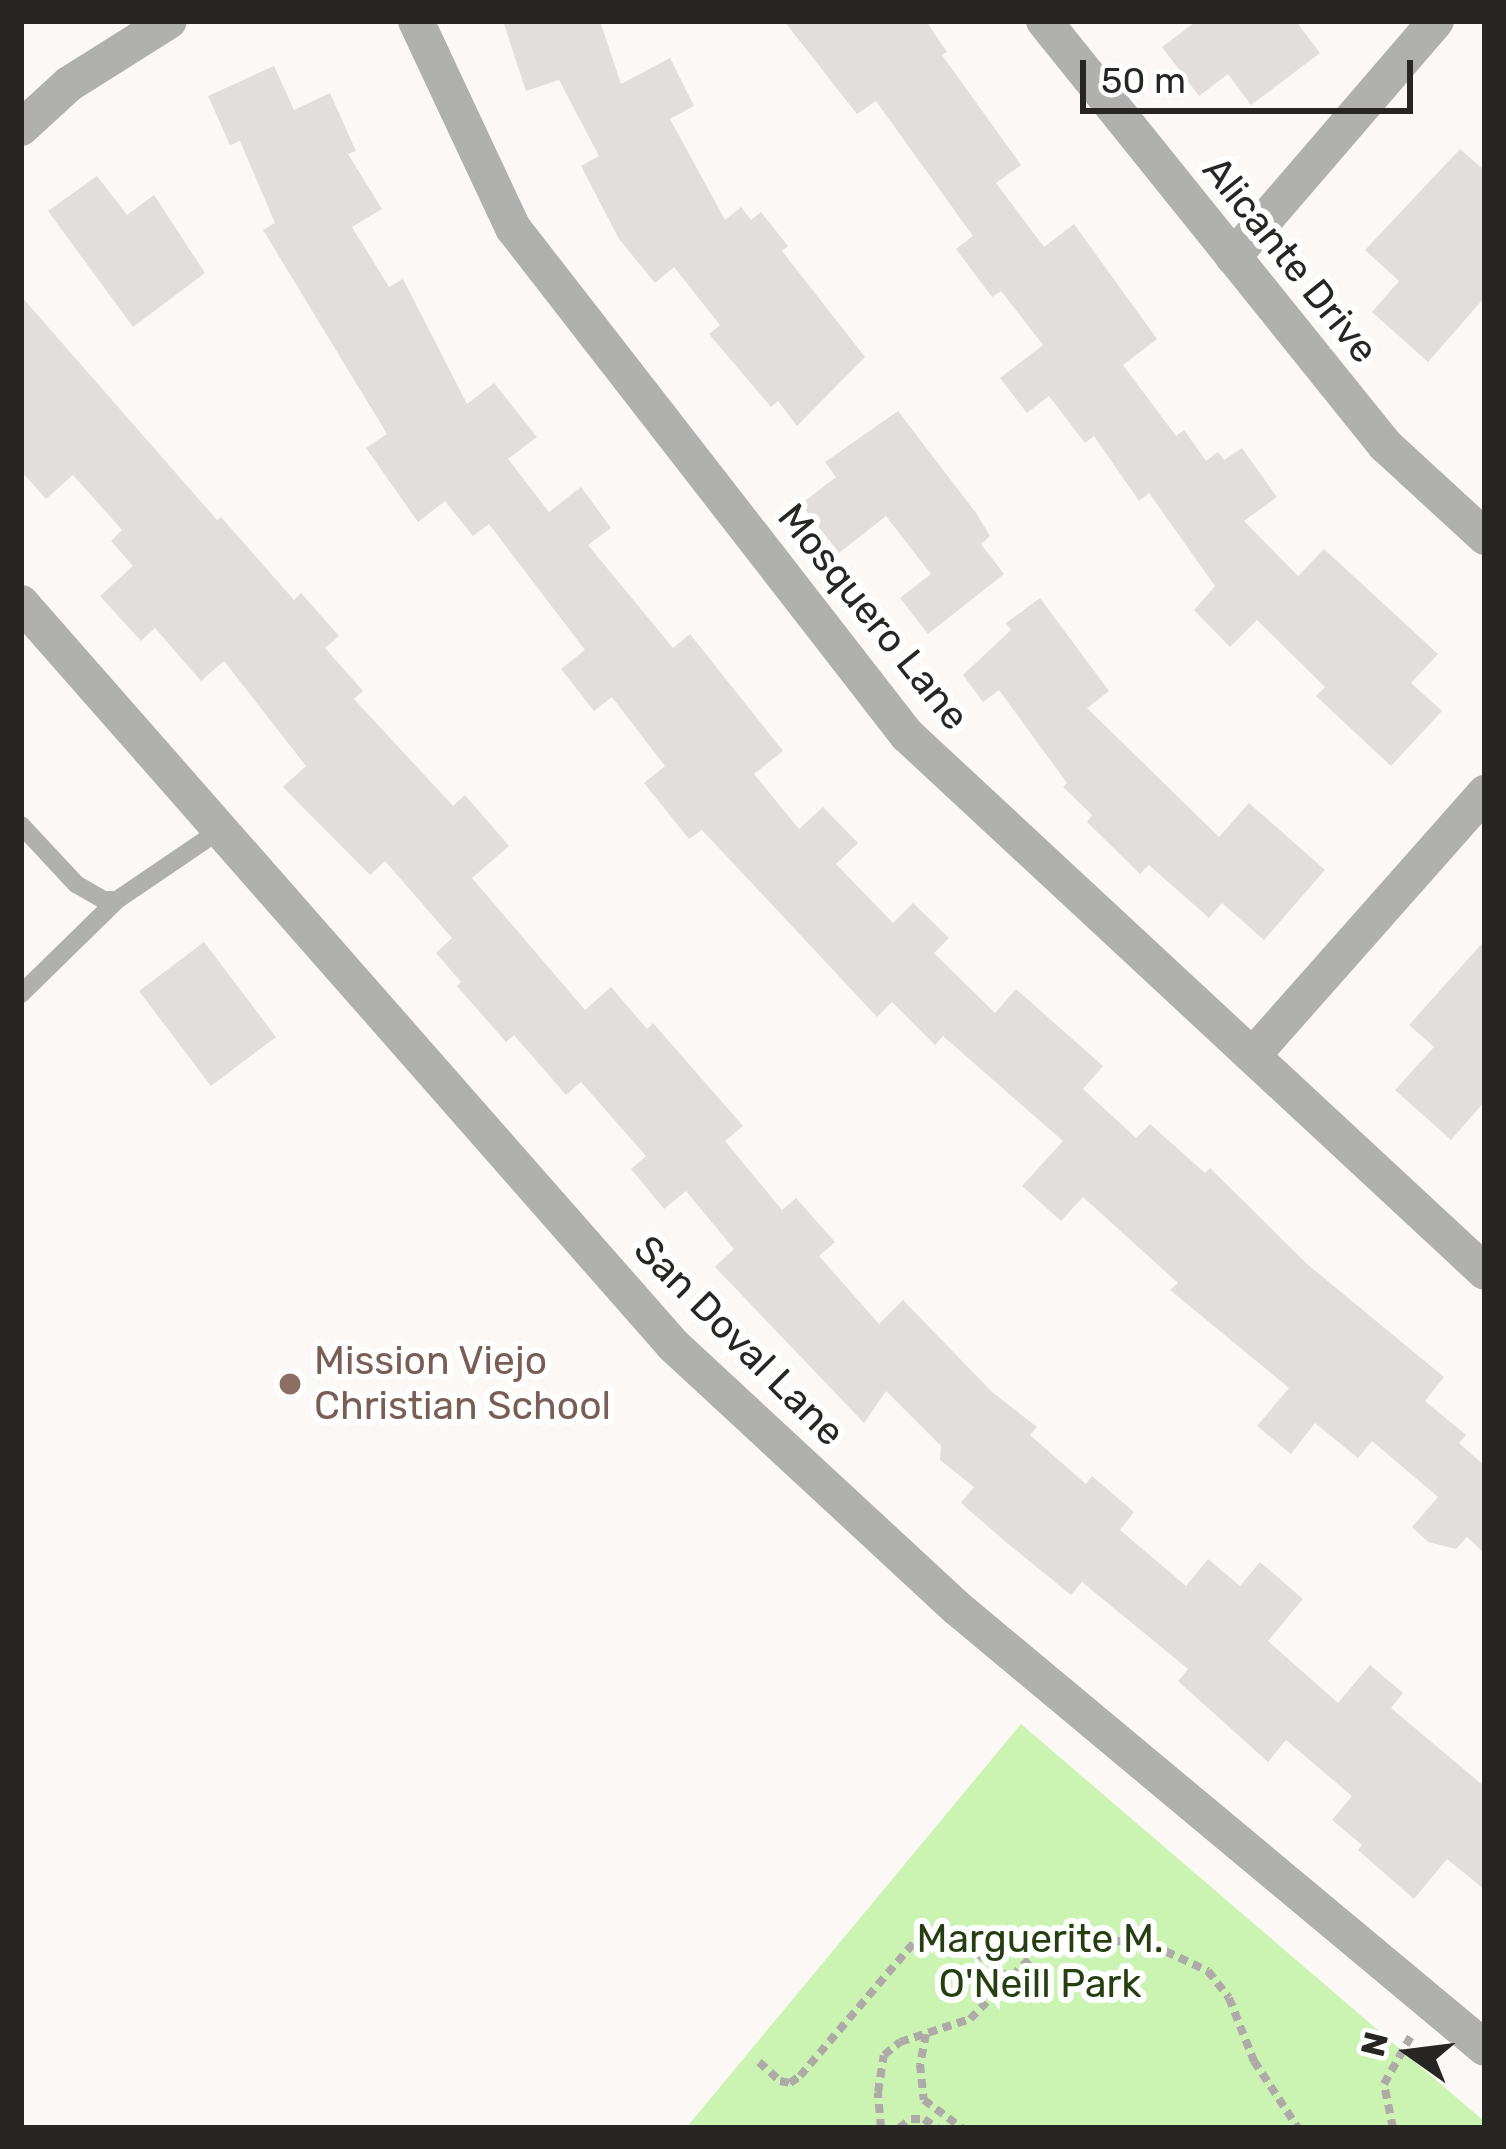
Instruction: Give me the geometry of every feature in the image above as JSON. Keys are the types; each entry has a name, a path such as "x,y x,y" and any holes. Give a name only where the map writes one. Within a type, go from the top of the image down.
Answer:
{"street":[{"path":"21,128 69,84 169,21"},
{"name":"Mosquero Lane","path":"416,21 513,228 907,735 1485,1272"},
{"name":"Alicante Drive","path":"1044,21 1385,445 1485,537"},
{"path":"1233,257 1436,21"},
{"name":"San Doval Lane","path":"21,604 673,1345 957,1608 1485,2048"},
{"path":"1254,1054 1485,793"}],"lane":[{"path":"21,825 76,884 104,900 117,900"},
{"path":"21,994 117,900 220,830"}],"path":[{"path":"759,2062 780,2081 790,2084 800,2077 924,1931 934,1927 955,1936 1008,1977"},
{"path":"881,2128 878,2092 884,2055 900,2042 970,2019 1008,1977 1052,1942 1084,1936 1152,1945 1208,1972 1229,1998 1253,2061 1298,2128"},
{"path":"1393,2128 1384,2084 1394,2059 1435,2006"},
{"path":"926,2034 920,2064 924,2100 962,2128"},
{"path":"899,2128 904,2121 924,2119 937,2128"}],"green space":[{"name":"Marguerite M. O'Neill Park","path":"1021,1724 1485,2122 1485,2128 686,2128"}],"building":[{"path":"503,21 600,21 621,84 670,58 694,106 670,119 725,220 741,207 751,220 761,212 788,246 782,251 865,357 797,426 778,401 771,407 709,334 720,325 674,267 655,283 619,239 581,166 599,156 559,80 526,91"},
{"path":"784,21 926,21 947,52 942,55 1021,165 996,183 1044,247 1074,224 1157,339 1123,365 1176,436 1184,430 1206,461 1218,452 1224,460 1242,448 1277,497 1244,521 1298,576 1324,549 1438,654 1411,683 1442,711 1391,766 1316,696 1325,687 1257,620 1230,647 1194,610 1215,586 1149,493 1139,501 1094,436 1085,443 1049,396 1027,413 1000,378 1043,345 1001,291 992,297 956,249 973,236 876,101 857,114"},
{"path":"1197,21 1296,21 1320,53 1251,105 1228,74 1199,96 1162,47"},
{"path":"274,66 294,110 330,93 356,151 348,154 382,209 352,227 389,287 403,279 467,404 494,383 537,437 508,459 549,512 581,487 611,528 588,545 673,648 690,634 783,751 754,774 799,829 823,807 858,843 836,864 893,923 913,903 949,938 934,953 995,1013 1016,989 1103,1066 1083,1089 1136,1138 1150,1124 1205,1173 1210,1168 1307,1264 1444,1377 1425,1401 1466,1435 1459,1443 1485,1466 1485,1554 1467,1537 1456,1549 1428,1542 1412,1527 1438,1497 1372,1441 1358,1458 1315,1423 1291,1454 1257,1426 1289,1388 1170,1290 1178,1283 1083,1197 1061,1221 1022,1186 1063,1141 943,1036 935,1045 892,1002 877,1017 702,830 689,839 644,783 665,766 612,697 594,711 561,669 585,650 489,524 473,536 445,501 418,522 366,448 387,434 263,230 275,223 240,141 230,145 208,96"},
{"path":"1460,149 1485,171 1485,297 1428,362 1372,312 1399,281 1365,250"},
{"path":"97,176 127,215 154,195 205,273 133,327 48,211"},
{"path":"21,296 217,520 221,517 294,600 301,593 339,636 325,648 363,691 354,699 453,806 465,795 509,846 472,878 585,1010 611,987 647,1029 653,1023 743,1126 725,1141 782,1210 796,1198 835,1242 819,1256 879,1324 903,1300 992,1392 1037,1427 1030,1435 1086,1484 1092,1476 1134,1512 1120,1530 1186,1586 1208,1559 1240,1586 1260,1562 1303,1599 1268,1641 1338,1703 1370,1665 1403,1693 1391,1708 1485,1787 1485,1890 1447,1859 1414,1899 1332,1820 1352,1796 1286,1740 1268,1762 1178,1681 1188,1669 1082,1582 1071,1595 1007,1543 961,1503 974,1487 940,1460 941,1446 886,1391 864,1423 715,1267 734,1249 686,1191 664,1209 631,1169 646,1156 581,1082 566,1095 514,1035 506,1042 457,986 461,982 436,953 452,938 385,861 370,875 283,787 306,766 224,661 201,681 155,628 141,641 100,596 133,566 111,541 122,530 73,475 46,499 21,471"},
{"path":"898,411 976,513 990,536 981,544 1004,574 928,634 900,598 931,574 886,516 839,553 801,504 836,477 825,462"},
{"path":"1040,598 1109,691 1087,708 1219,837 1249,803 1325,870 1264,940 1222,903 1209,918 1149,865 1140,874 1087,822 1092,815 1063,787 1067,783 999,690 983,702 963,675 1011,630 1006,623"},
{"path":"1485,940 1485,1101 1451,1140 1395,1090 1434,1047 1409,1025"},
{"path":"204,942 276,1037 211,1086 139,991"}],"place":[{"name":"Mission Viejo Christian School","path":"290,1384"}]}
